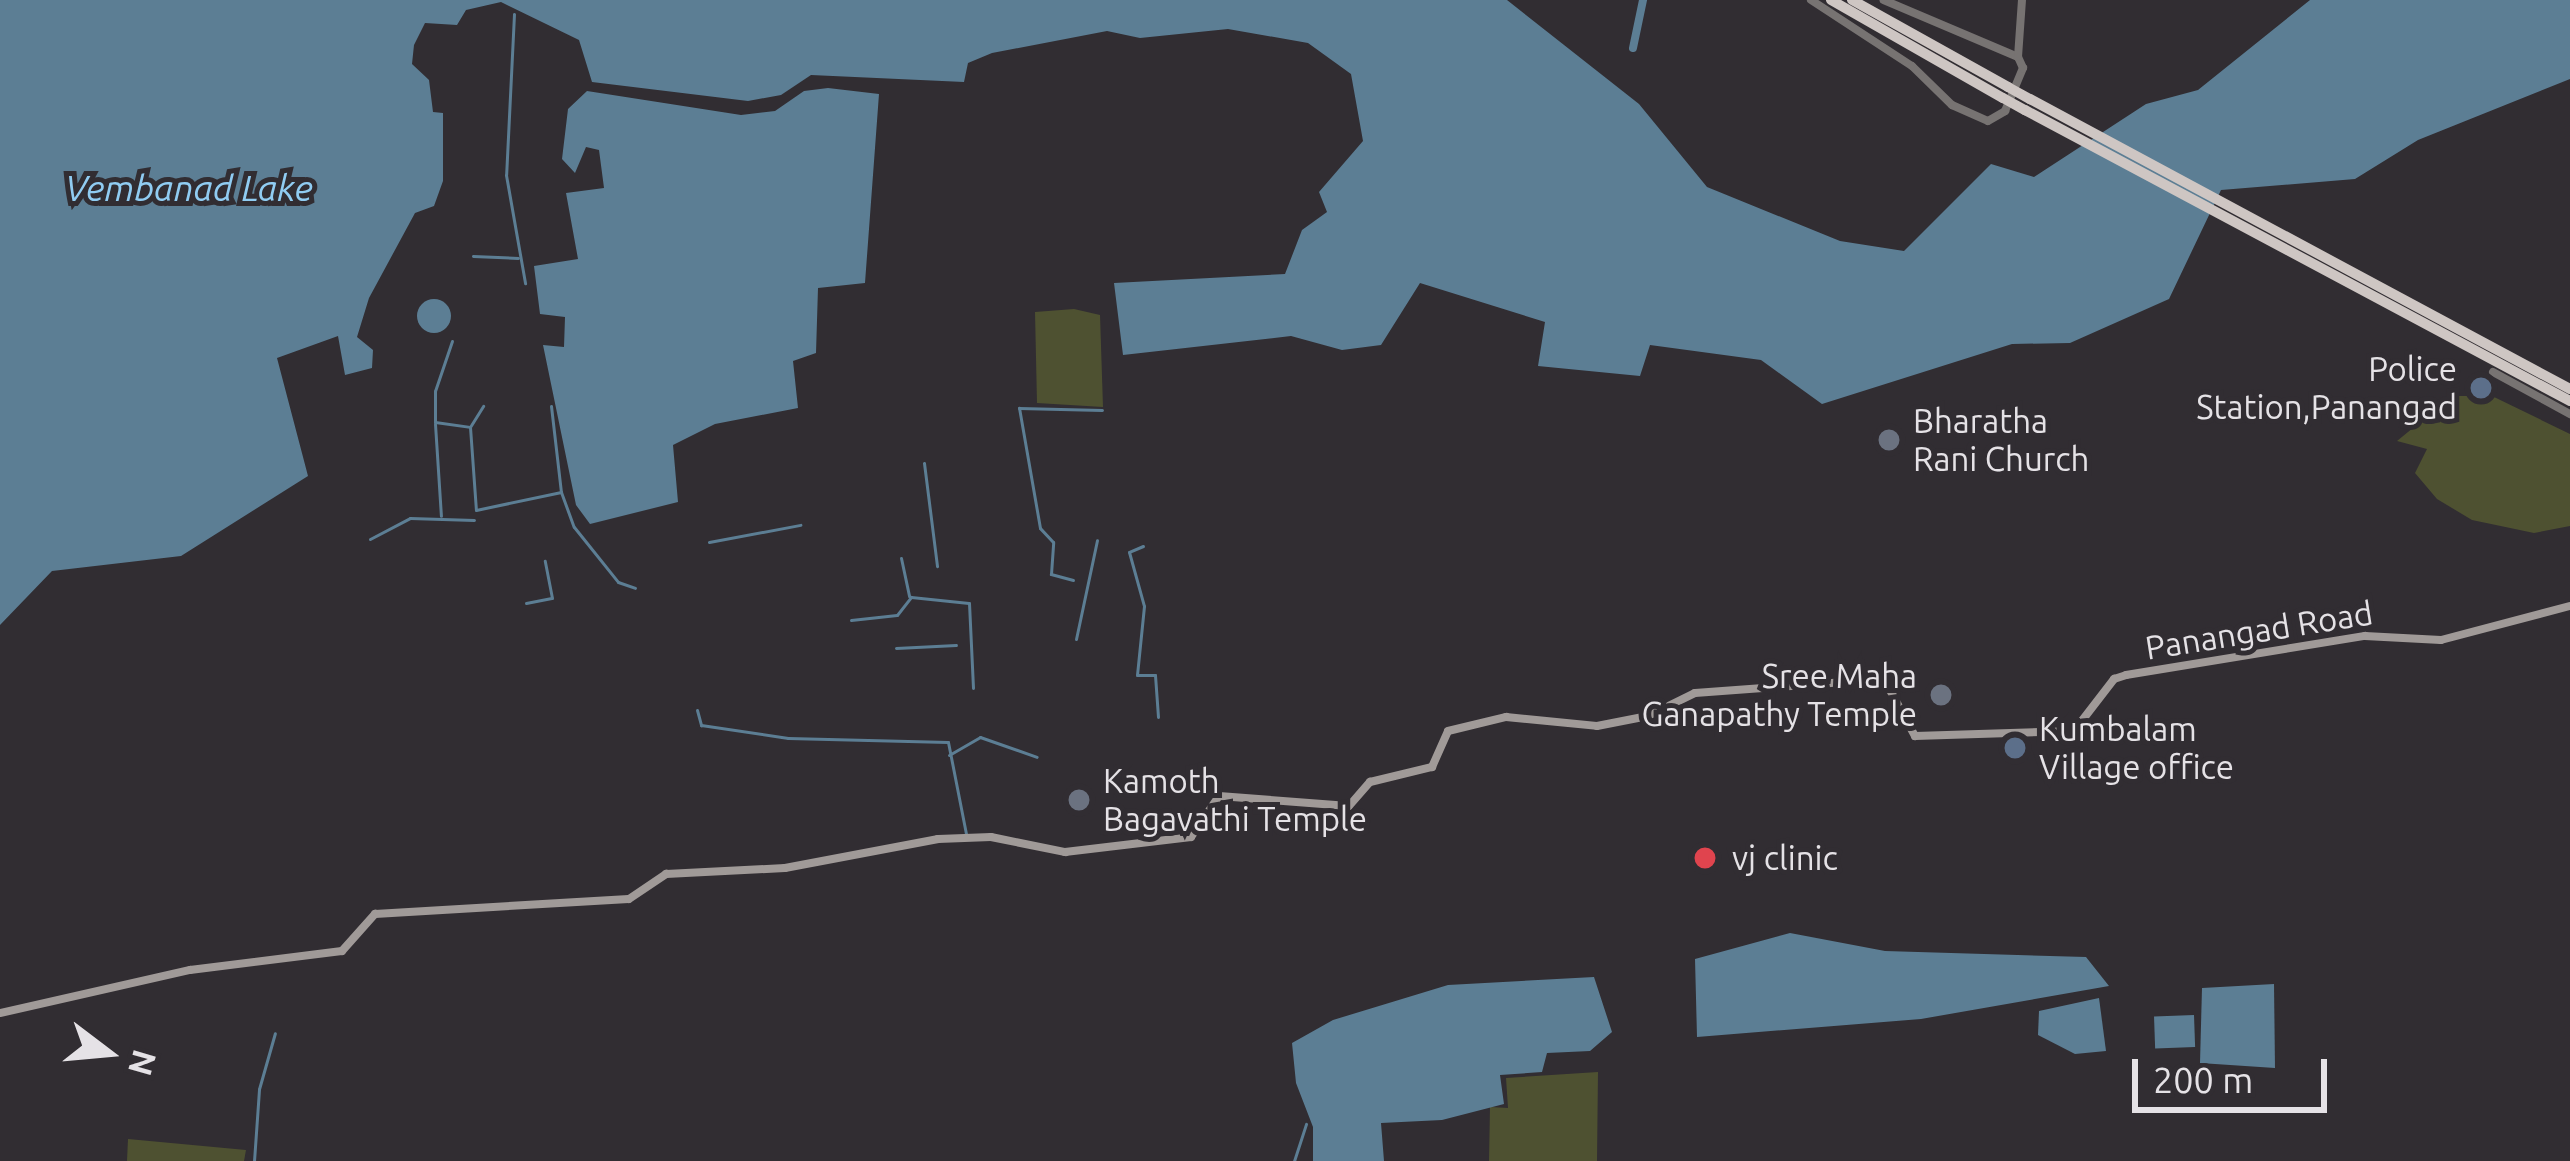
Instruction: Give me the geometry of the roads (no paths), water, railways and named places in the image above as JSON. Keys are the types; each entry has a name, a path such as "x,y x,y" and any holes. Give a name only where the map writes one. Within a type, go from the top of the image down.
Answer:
{"highway":[{"path":"1831,0 2027,105 2242,231 2570,401"},
{"path":"1852,0 2009,95"},
{"path":"2059,123 2570,389"}],"main road":[{"name":"Panangad Road","path":"0,1013 190,970 342,951 375,914 629,899 666,874 785,868 938,839 991,837 1064,852 1191,838 1219,796 1349,806 1370,782 1432,767 1448,731 1531,716 1597,726 1658,711 1695,693 1884,679 1915,736 2074,731 2114,679 2126,675 2365,636 2441,640 2570,606"}],"street":[{"path":"1811,0 1912,66 1952,105 1988,121 2009,95 2018,57 2022,0"},
{"path":"1884,0 2018,57"},
{"path":"2493,372 2570,414"}],"water":[{"name":"Vembanad Lake","path":"0,0 1507,0 1639,104 1707,187 1840,241 1904,251 1991,164 2034,177 2146,104 2198,90 2310,0 2570,0 2570,79 2418,140 2355,179 2221,190 2169,299 2070,343 2012,344 1822,404 1761,360 1650,345 1640,376 1538,366 1545,322 1420,283 1381,345 1342,350 1291,336 1123,355 1114,283 1285,274 1302,230 1327,212 1319,192 1363,141 1351,74 1308,43 1228,29 1140,38 1107,31 992,53 968,63 964,82 811,75 781,95 748,101 592,82 579,40 501,2 466,10 457,25 425,23 414,45 412,64 429,80 433,112 443,113 443,181 434,206 415,213 369,298 357,337 373,350 372,368 345,375 338,336 277,358 308,476 181,556 52,571 0,625"},
{"path":"828,88 879,94 865,283 818,288 816,353 793,361 798,408 715,424 673,445 678,502 590,524 576,505 543,345 564,347 565,317 540,314 534,266 578,259 566,193 604,188 599,150 586,147 575,173 562,159 568,109 587,91 741,115 775,111 804,91"},
{"path":"434,299 446,304 451,316 446,328 434,333 422,328 417,316 422,304"},
{"path":"1790,933 1885,951 2086,957 2109,986 1921,1019 1697,1037 1695,959"},
{"path":"1594,977 1612,1032 1590,1051 1547,1053 1542,1072 1500,1075 1504,1104 1442,1120 1381,1123 1384,1161 1313,1161 1313,1127 1296,1083 1292,1043 1333,1020 1448,985"},
{"path":"2274,984 2275,1068 2200,1063 2202,988"},
{"path":"2099,998 2106,1051 2075,1054 2038,1035 2039,1011"},
{"path":"2194,1015 2195,1047 2155,1048 2154,1016"}],"waterway":[{"path":"1633,48 1643,0"},
{"path":"514,14 506,175 525,283"},
{"path":"473,256 518,258"},
{"path":"452,341 435,391 435,422 470,427 483,406"},
{"path":"551,406 561,492 574,527 618,582 635,588"},
{"path":"1073,580 1051,574 1053,542 1040,528 1019,408 1102,410"},
{"path":"435,424 441,516"},
{"path":"470,427 476,510 561,492"},
{"path":"924,463 937,566"},
{"path":"370,539 410,518 474,520"},
{"path":"709,542 800,525"},
{"path":"1076,639 1097,540"},
{"path":"1143,546 1129,552 1144,606 1137,675 1155,675 1158,717"},
{"path":"901,558 909,596"},
{"path":"526,603 552,598 545,561"},
{"path":"851,620 897,615 911,597 969,603 973,688"},
{"path":"896,648 956,645"},
{"path":"697,710 701,725 788,738 948,742 966,834"},
{"path":"949,755 980,737 1037,757"},
{"path":"254,1161 259,1089 275,1033"},
{"path":"1294,1161 1306,1124"}],"place":[{"name":"Police Station,Panangad","path":"2481,388"},
{"name":"Bharatha Rani Church","path":"1889,440"},
{"name":"Sree Maha Ganapathy Temple","path":"1941,695"},
{"name":"Kumbalam Village office","path":"2015,748"},
{"name":"Kamoth Bagavathi Temple","path":"1079,800"},
{"name":"vj clinic","path":"1705,858"}]}
